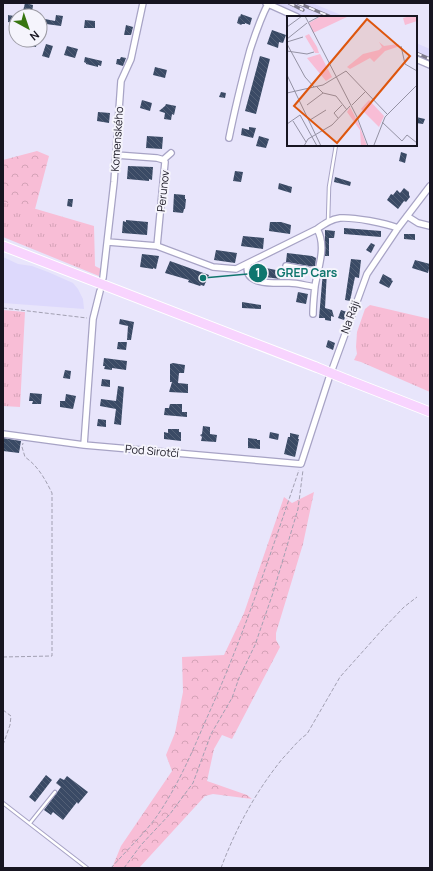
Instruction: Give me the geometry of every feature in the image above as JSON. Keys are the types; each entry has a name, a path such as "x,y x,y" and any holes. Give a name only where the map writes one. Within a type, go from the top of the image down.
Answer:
{"main road":[{"path":"3,246 430,412"}],"street":[{"name":"Komenského","path":"103,278 116,155 121,81 131,59 143,3"},
{"path":"230,138 242,80 267,4 295,16"},
{"path":"417,59 430,64"},
{"path":"162,160 171,153"},
{"name":"Perunov","path":"116,155 162,160 166,165 157,246"},
{"name":"Na Ráji","path":"301,464 328,378 367,274 398,228 430,186"},
{"path":"407,216 418,223 430,226"},
{"path":"108,242 157,246 213,267 236,269 328,221 339,218 387,224 398,228"},
{"path":"313,314 321,243 320,233 317,228"},
{"path":"248,264 246,270 255,280 278,284 290,283 315,287"},
{"path":"286,266 318,272"},
{"path":"84,445 93,319 100,291"},
{"name":"Pod Sirotčí","path":"3,434 84,445 301,464"}],"lane":[{"path":"328,221 329,187 336,146"},
{"path":"30,823 55,792"},
{"path":"3,804 30,823 87,868"}],"path":[{"path":"3,308 93,319"},
{"path":"3,657 52,656 52,493 47,482 33,463 24,457 22,447 24,437"},
{"path":"111,868 156,818 172,792 192,753 225,680 301,464"},
{"path":"124,868 141,845 170,814 193,783 211,734 232,698 239,678 252,652 264,621 298,509 303,472 301,464"},
{"path":"221,868 231,840 252,802 276,767 299,739 306,734 340,677 404,607 417,597"},
{"path":"3,710 11,716 10,725 3,745"}],"shaded area":[{"path":"275,3 312,3 344,16 304,16"},
{"path":"417,43 430,49 430,65 417,59"},
{"path":"3,257 18,264 32,266 73,283 83,299 84,309 3,303"}],"green space":[{"path":"37,151 49,156 35,209 3,202 3,160"},
{"path":"3,202 19,204 94,226 95,266 101,269 99,276 3,237"},
{"path":"370,305 430,319 430,392 354,360 357,354 357,332 365,309"},
{"path":"3,310 25,312 20,407 3,406"},
{"path":"314,492 303,544 276,633 276,640 280,647 232,739 222,735 214,749 207,781 247,795 252,799 213,794 205,796 139,868 112,868 121,846 172,771 166,755 175,733 183,692 182,657 224,655 244,613 284,497 292,503"}],"building":[{"path":"25,3 33,5 33,8 24,8"},
{"path":"241,14 252,18 250,25 245,23 241,25 237,23"},
{"path":"56,15 63,16 61,26 48,24 48,20 55,21"},
{"path":"85,20 95,21 95,28 84,28"},
{"path":"126,25 133,27 131,35 124,35"},
{"path":"272,30 286,35 283,43 279,42 278,48 267,44"},
{"path":"48,45 53,46 49,58 42,56 45,48 48,48"},
{"path":"67,46 78,49 75,58 64,55"},
{"path":"260,56 270,59 256,114 245,111"},
{"path":"85,57 102,61 101,66 98,65 98,67 86,64 84,62"},
{"path":"121,57 126,58 123,66 116,64 117,59 120,59"},
{"path":"155,67 167,70 165,78 153,75"},
{"path":"221,92 226,93 225,98 219,97"},
{"path":"142,100 152,103 150,111 140,108"},
{"path":"166,104 176,106 171,120 164,119 165,113 159,111"},
{"path":"98,112 110,113 109,123 97,121"},
{"path":"417,117 425,119 423,124 417,123"},
{"path":"249,127 256,128 253,138 241,135 242,128 249,130"},
{"path":"147,136 163,137 162,149 146,148"},
{"path":"259,136 269,139 266,148 256,146"},
{"path":"401,152 407,154 405,163 399,161"},
{"path":"128,166 153,167 152,180 127,179"},
{"path":"235,171 243,172 241,182 233,181"},
{"path":"335,177 351,182 350,186 334,182"},
{"path":"279,183 292,187 291,193 278,189"},
{"path":"404,188 409,192 410,197 406,202 404,201 398,209 387,200 391,194 393,195 397,190 400,193"},
{"path":"174,194 185,195 185,209 183,213 173,212"},
{"path":"68,199 73,199 72,207 67,206"},
{"path":"126,220 148,222 147,235 122,233 123,221 126,222"},
{"path":"270,222 281,222 291,225 290,234 269,231"},
{"path":"344,228 381,231 381,237 344,234"},
{"path":"325,230 335,231 334,238 329,238 329,256 325,256"},
{"path":"404,234 415,234 415,240 404,239"},
{"path":"243,236 264,238 263,249 241,246"},
{"path":"371,243 375,245 371,253 366,250"},
{"path":"216,250 237,253 235,263 214,260"},
{"path":"287,253 312,256 316,258 315,267 286,262"},
{"path":"142,254 159,256 156,269 140,267"},
{"path":"351,259 361,260 359,278 355,277 350,301 345,300"},
{"path":"415,260 430,264 428,273 412,268"},
{"path":"170,261 209,275 204,286 188,282 189,280 165,273"},
{"path":"259,268 281,271 280,279 258,276"},
{"path":"323,271 327,271 325,308 332,310 334,317 331,316 331,321 325,320 325,318 319,318"},
{"path":"383,274 393,281 389,288 379,283"},
{"path":"298,292 308,294 306,304 296,302"},
{"path":"242,302 261,305 261,309 242,308"},
{"path":"341,310 347,312 344,320 338,318"},
{"path":"120,319 134,322 131,340 127,340 128,326 119,324"},
{"path":"328,340 335,343 333,350 326,347"},
{"path":"118,342 127,342 126,350 117,349"},
{"path":"104,358 127,361 126,370 112,368 112,370 104,369"},
{"path":"170,364 185,365 184,373 179,373 178,383 188,384 188,393 169,392 172,382 170,382"},
{"path":"65,370 71,371 70,379 63,378"},
{"path":"102,379 110,380 110,387 101,386"},
{"path":"118,386 124,387 121,425 114,424 116,409 100,406 101,399 116,401"},
{"path":"30,393 42,394 41,404 32,404 33,401 29,401"},
{"path":"66,394 76,396 73,409 60,407 60,401 65,401"},
{"path":"170,404 182,404 182,412 187,412 187,417 164,415 165,408 169,408"},
{"path":"98,419 106,420 106,427 97,426"},
{"path":"203,426 210,427 210,434 217,435 216,442 201,441 202,437 200,435 202,434"},
{"path":"168,429 179,429 179,432 181,432 181,441 164,439 164,432 168,433"},
{"path":"270,432 279,434 278,440 269,438"},
{"path":"290,433 299,435 295,457 284,454"},
{"path":"3,438 21,441 19,453 3,451"},
{"path":"248,438 260,440 260,449 248,448"},
{"path":"46,775 52,780 35,802 29,797"},
{"path":"67,776 88,792 78,804 77,802 63,820 53,812 51,815 44,810 61,787 56,783 60,778 64,780"}],"railway":[{"path":"289,3 303,10"},
{"path":"298,3 329,16"},
{"path":"417,53 430,59"}],"place":[{"name":"GREP Cars","path":"203,278"}]}
